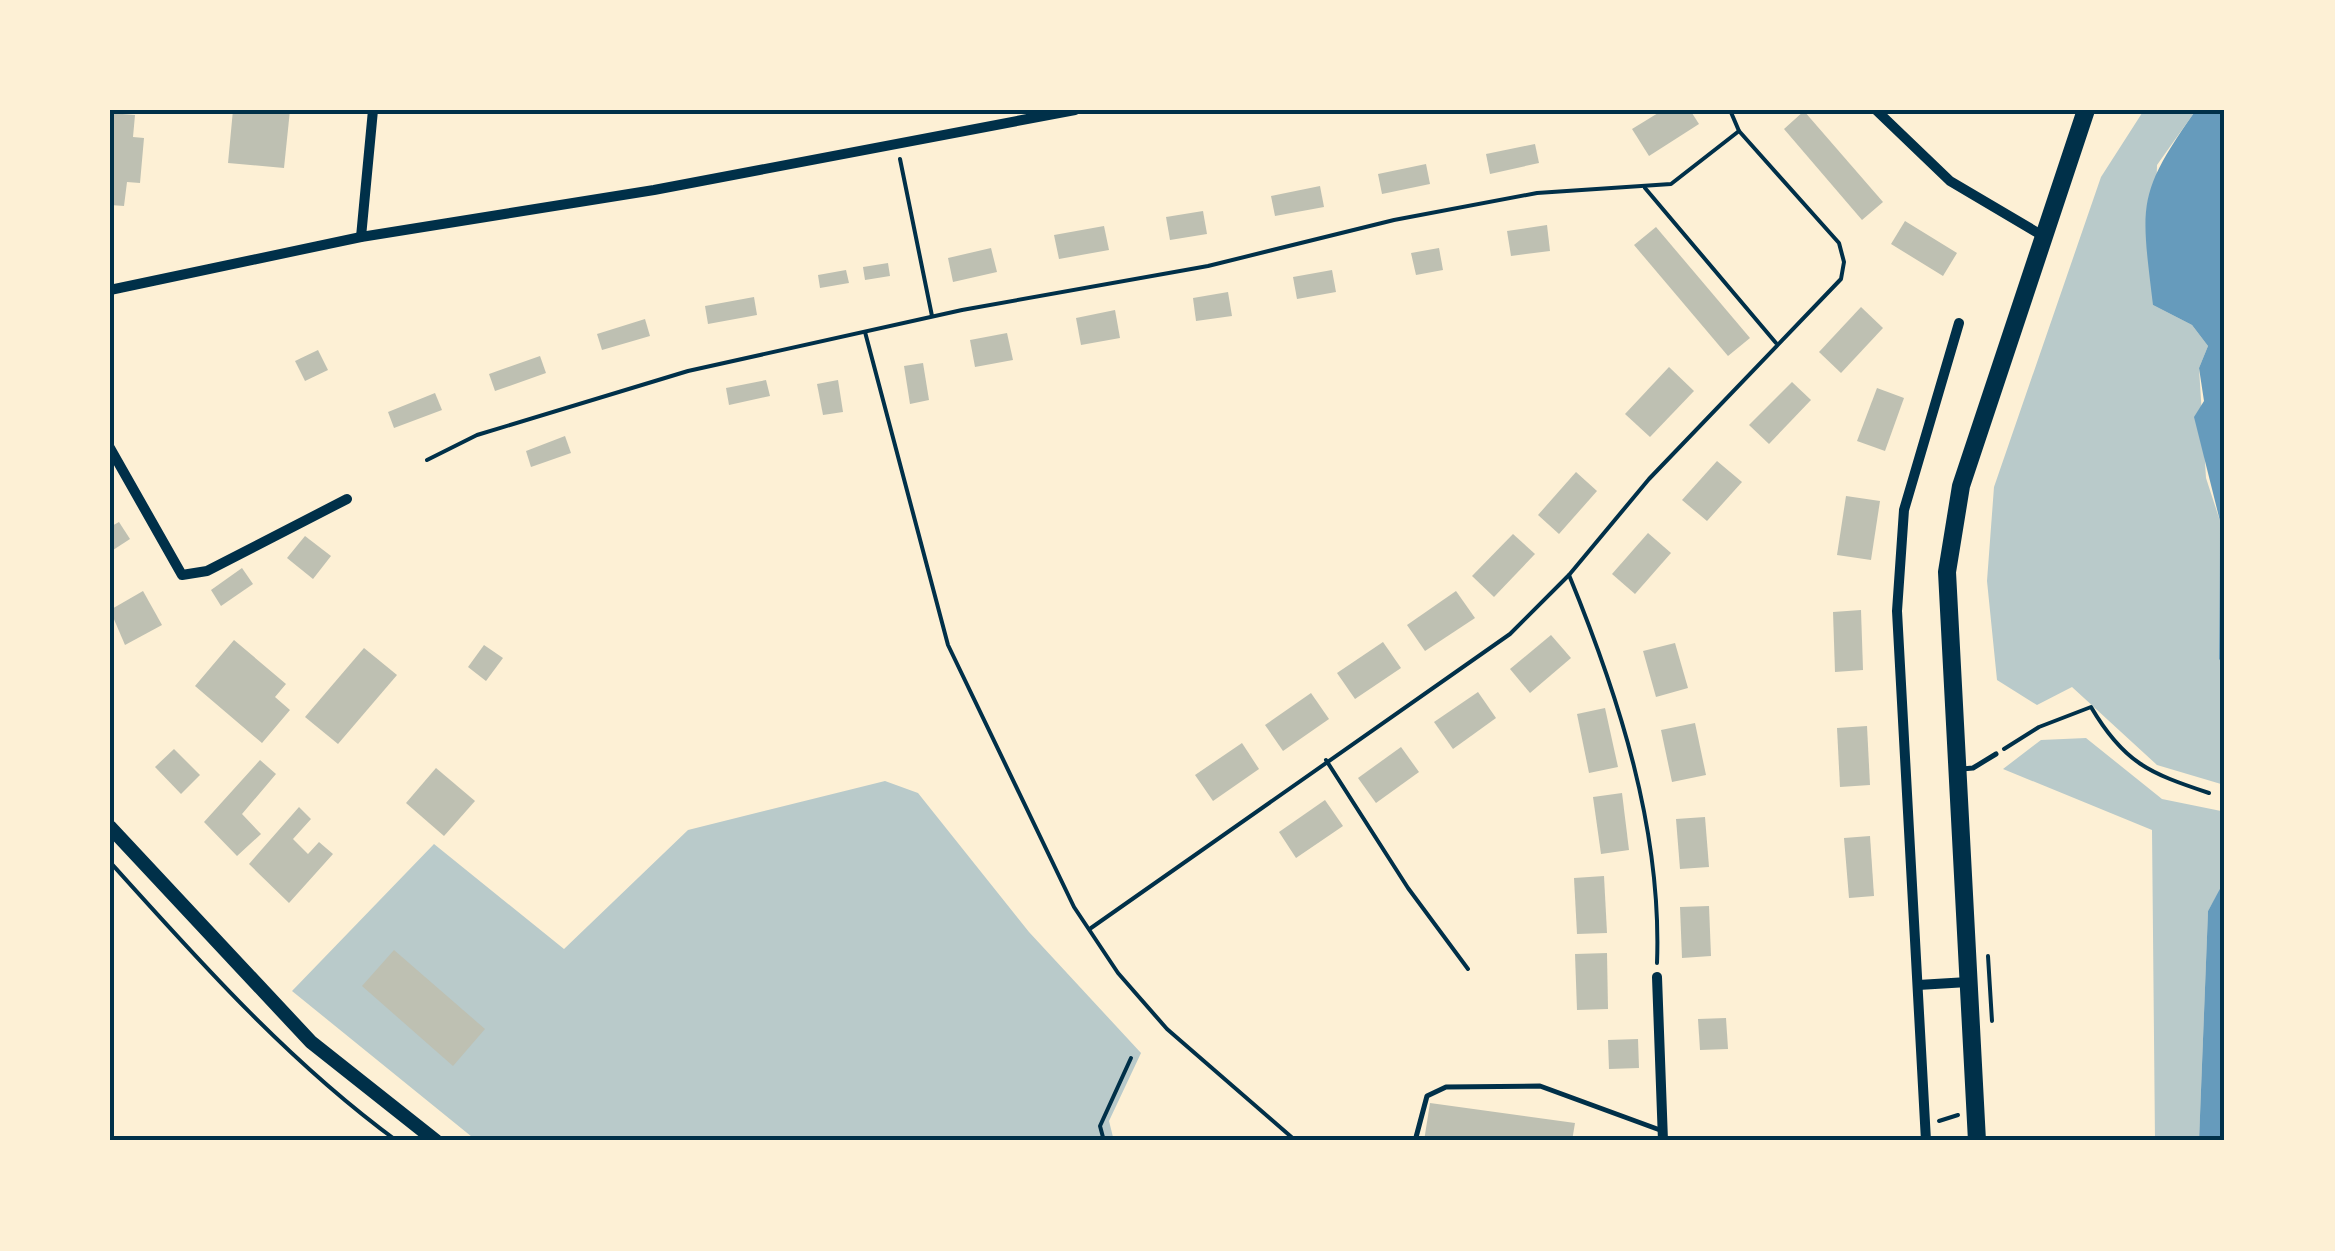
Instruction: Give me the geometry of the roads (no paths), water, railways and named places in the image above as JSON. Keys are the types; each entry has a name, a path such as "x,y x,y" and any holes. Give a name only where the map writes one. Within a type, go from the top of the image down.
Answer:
{"main road":[{"path":"1977,1141 1954,770 1947,572 1961,486 2086,110"}],"street":[{"path":"360,237 372,110"},
{"path":"110,290 360,237 654,190 1075,110"},
{"path":"1876,110 1950,181 2043,236"},
{"path":"1926,1141 1896,612 1904,510 1959,323"},
{"path":"110,448 182,576 207,571 347,499"},
{"path":"110,827 311,1042 436,1141"},
{"path":"1656,977 1663,1136"},
{"path":"1918,985 1968,982"}],"lane":[{"path":"1954,770 1973,768 1996,754"},
{"path":"1415,1141 1426,1096 1446,1086 1540,1086 1663,1136"}],"water":[{"path":"2196,110 2225,110 2225,669 2219,659 2220,521 2194,417 2204,401 2199,368 2208,346 2192,325 2153,305 2146,244 2147,202 2153,182"},
{"path":"2225,861 2225,1141 2199,1141 2208,911 2221,887"}]}
